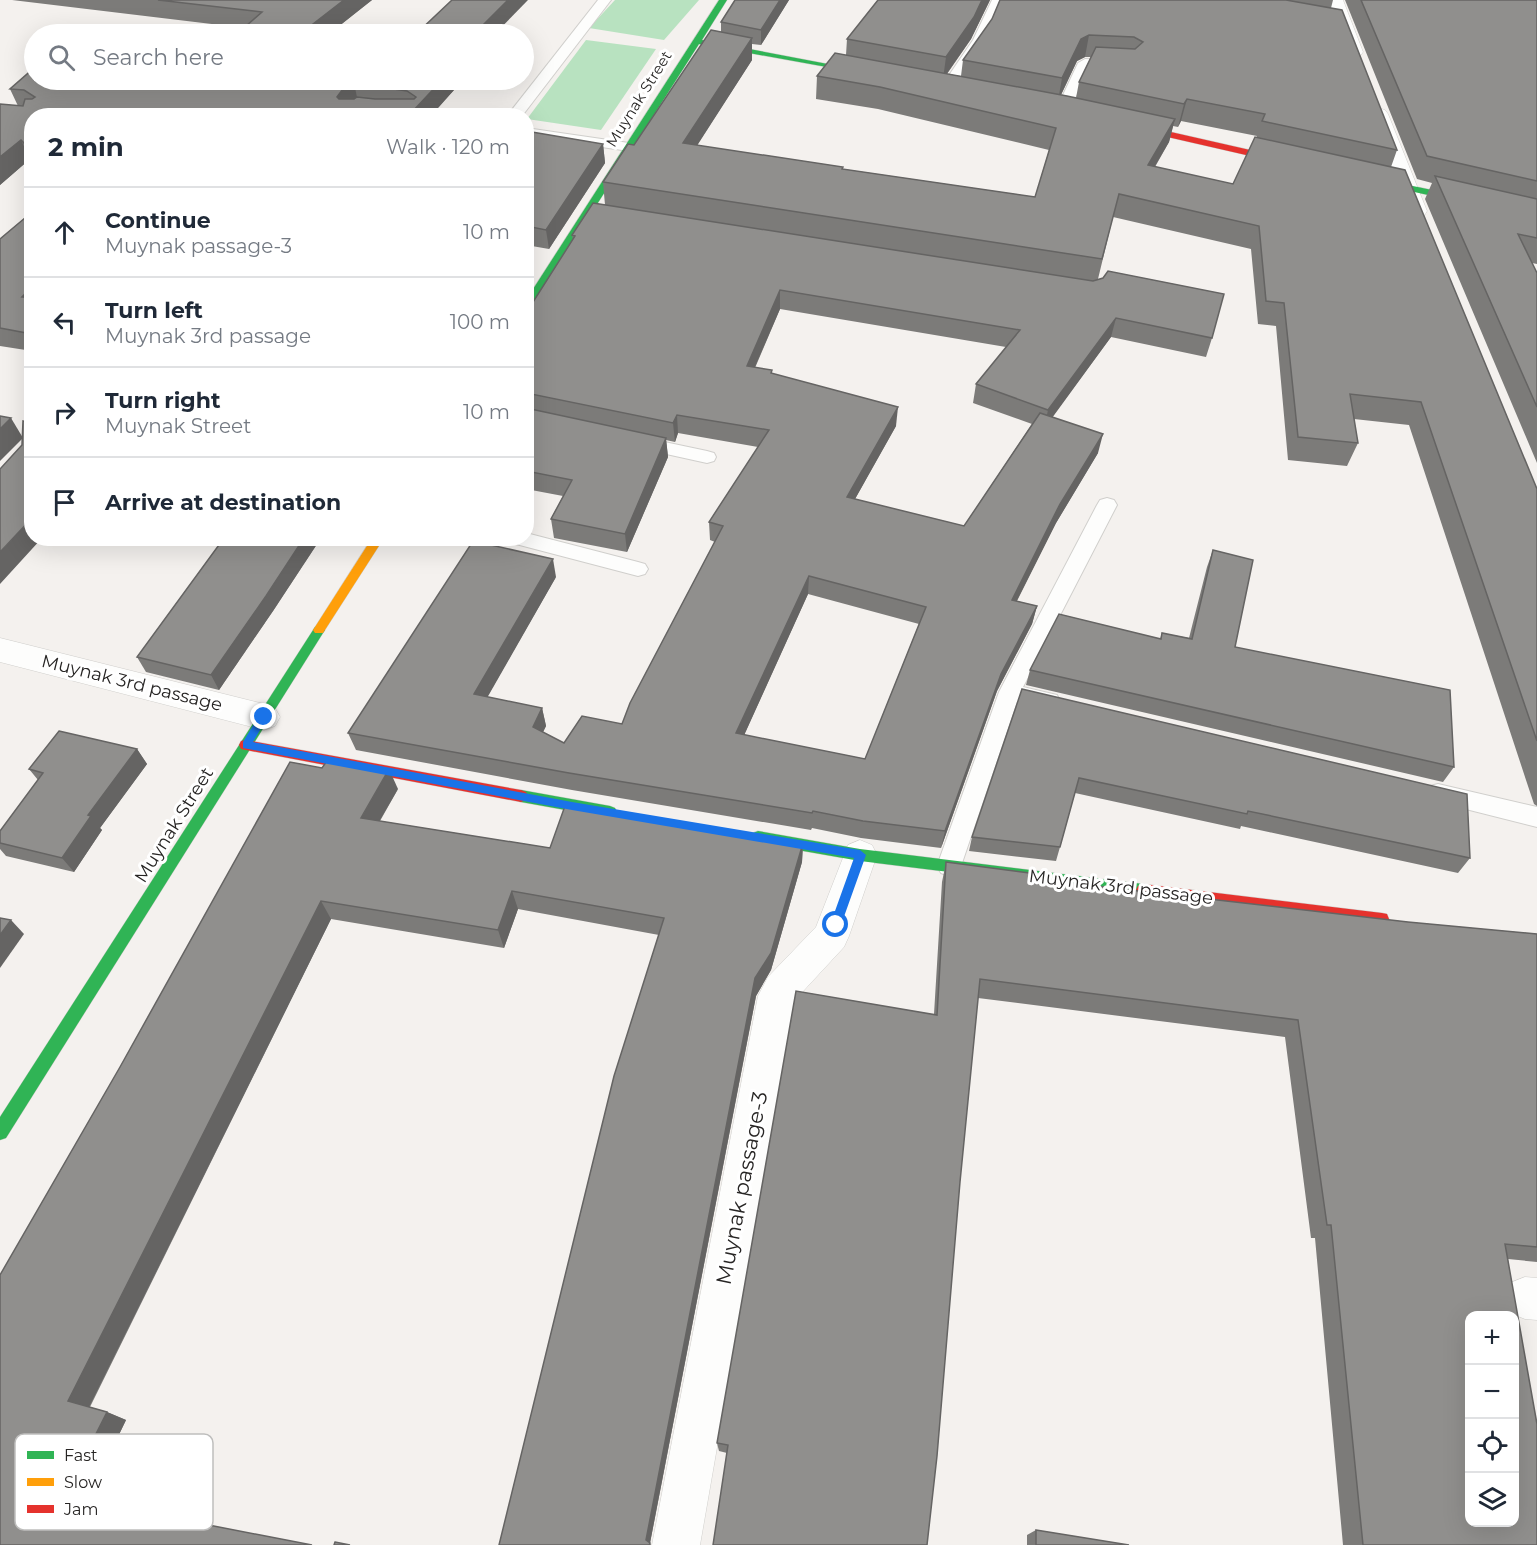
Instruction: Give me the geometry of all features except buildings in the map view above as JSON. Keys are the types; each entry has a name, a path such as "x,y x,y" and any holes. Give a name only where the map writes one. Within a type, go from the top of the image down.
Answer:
{"street":[{"name":"Muynak Street","path":"534,296 723,0"},
{"path":"1334,0 1332,24 1360,70"},
{"path":"696,41 891,76"},
{"path":"1369,91 1425,232"},
{"path":"1109,120 1304,165"},
{"path":"1361,178 1537,215"},
{"path":"588,212 611,216"},
{"name":"Muynak Street","path":"0,1132 373,546"},
{"name":"Muynak 3rd passage","path":"0,650 264,717"},
{"path":"246,745 630,816"},
{"name":"Muynak 3rd passage","path":"745,835 860,855 1396,921"},
{"name":"Muynak passage-3","path":"675,1545 777,996 781,988 831,936 860,855"}],"lane":[{"path":"520,108 605,0"},
{"path":"948,87 981,40 998,0"},
{"path":"1063,110 1085,63 1129,65"},
{"path":"534,133 629,147"},
{"path":"617,438 707,457"},
{"path":"949,866 1010,692 1107,505"},
{"path":"534,542 638,569"},
{"path":"1010,692 1067,705"},
{"path":"1423,789 1537,817"}],"green space":[{"path":"615,0 699,0 664,40 589,28"},
{"path":"586,40 656,49 601,130 534,120 534,110"}],"traffic: fast":[{"path":"534,295 723,0"},
{"path":"696,41 871,73"},
{"path":"1370,180 1537,215"},
{"path":"0,1132 319,630"},
{"path":"521,796 610,812"},
{"path":"758,837 860,855 1143,890"}],"traffic: slow":[{"path":"319,630 373,546"}],"traffic: jam":[{"path":"1127,125 1290,162"},
{"path":"246,745 521,796"},
{"path":"1143,890 1382,919"}],"route":[{"path":"264,717 246,745 572,806 860,855 836,925"}]}
